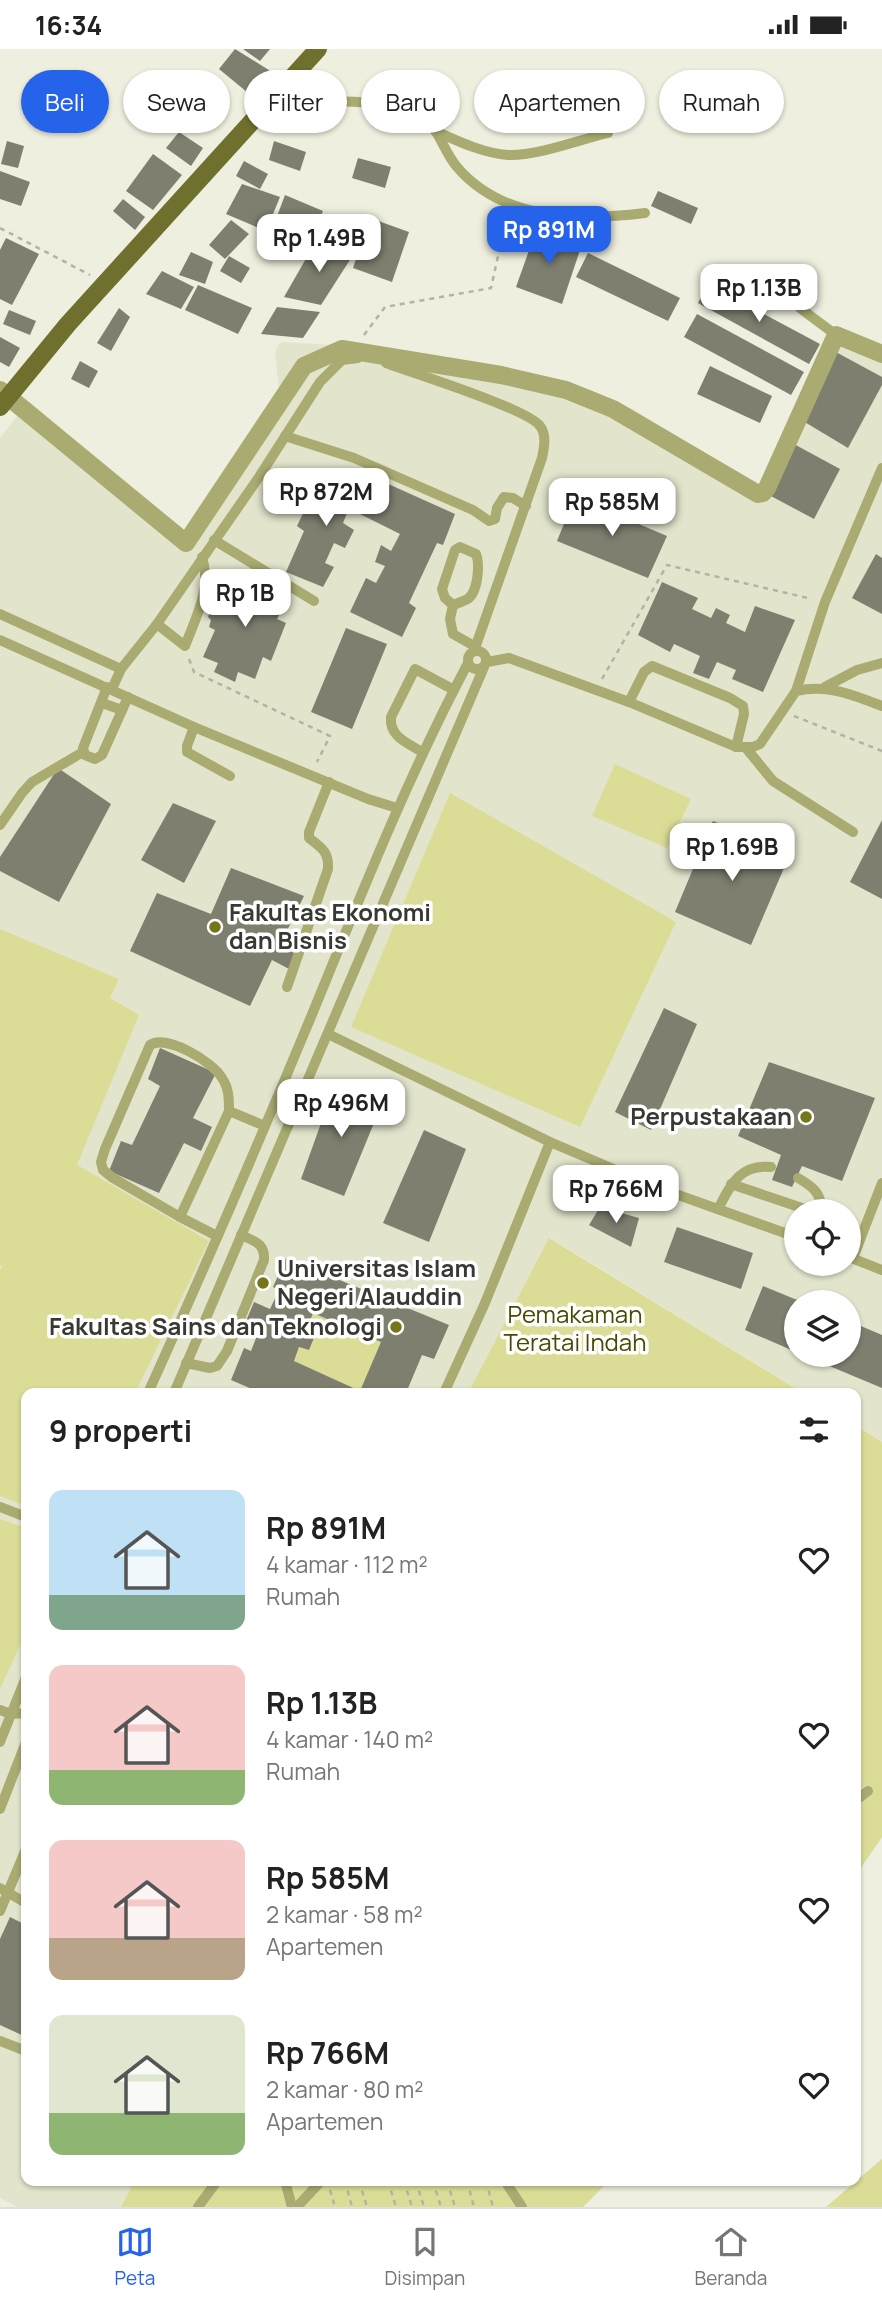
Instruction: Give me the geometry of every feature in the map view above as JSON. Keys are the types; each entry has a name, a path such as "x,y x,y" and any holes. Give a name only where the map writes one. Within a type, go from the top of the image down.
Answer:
{"main road":[{"path":"299,70 318,49"},
{"path":"3,398 244,132"}],"street":[{"path":"3,398 186,543 304,366 342,349 501,375 593,399 758,494 767,488 836,335 882,354"}],"lane":[{"path":"436,133 457,167 493,197 509,205 540,213 577,216 609,217 645,213"},
{"path":"440,133 486,151 508,155 528,153 608,133"},
{"path":"800,308 836,335"},
{"path":"0,825 32,782 83,752 109,688 121,669 156,624 327,372 342,359 364,358 381,361 490,400 533,419 539,425 544,443 542,458 475,649 470,654 397,808 265,1126 150,1388"},
{"path":"285,436 354,458 473,510 489,521 495,519 497,508 504,497 513,498 526,506"},
{"path":"741,748 760,744 796,691 825,602 878,489 882,468"},
{"path":"214,540 314,601"},
{"path":"460,547 476,554 478,563 471,596 453,605 445,598 442,589 455,550 460,547"},
{"path":"156,624 185,646 205,595 202,557"},
{"path":"176,1388 202,1321 328,1034 485,664 484,653 453,634 450,619 453,605"},
{"path":"0,614 121,669"},
{"path":"0,640 194,727 397,808"},
{"path":"468,663 475,670 485,664 509,658 629,702 741,748 774,781 853,832"},
{"path":"825,688 857,670 882,663"},
{"path":"629,702 644,672 652,666 694,683 743,706 741,748"},
{"path":"422,752 399,738 390,725 391,717 415,669 454,690"},
{"path":"796,691 825,688 840,690 882,706"},
{"path":"83,752 94,759 102,755 128,697"},
{"path":"103,703 122,710"},
{"path":"194,727 187,752 230,776"},
{"path":"287,987 328,869 329,858 324,848 309,838 309,832 330,782"},
{"path":"328,1034 550,1142 656,1187 784,1233"},
{"path":"180,1217 229,1111 229,1093 224,1080 214,1067 167,1042 159,1041 150,1045 105,1149 101,1162 103,1170 180,1217 217,1236"},
{"path":"229,1111 265,1126"},
{"path":"446,1388 485,1303 550,1142"},
{"path":"718,1209 731,1184 749,1168 771,1167"},
{"path":"797,1178 818,1192 820,1199"},
{"path":"861,1233 882,1183"},
{"path":"731,1184 784,1202"},
{"path":"187,1363 210,1368 217,1366 227,1351 264,1260 265,1251 262,1245 241,1235"},
{"path":"861,1261 882,1270"},
{"path":"0,1507 21,1515"},
{"path":"0,1742 21,1689"},
{"path":"0,1710 11,1714 21,1713"},
{"path":"0,1809 21,1755"},
{"path":"861,1796 868,1791"},
{"path":"0,1911 4,1890 21,1858"},
{"path":"4,1890 21,1900"},
{"path":"0,2041 21,2048"},
{"path":"198,2207 213,2186"},
{"path":"287,2186 294,2207 318,2186"},
{"path":"508,2186 522,2207"}],"path":[{"path":"354,349 385,307 491,288 509,205"},
{"path":"0,228 106,283"},
{"path":"596,690 667,565 825,602"},
{"path":"185,646 194,672 330,736 311,774"},
{"path":"781,711 882,751"},
{"path":"326,2186 335,2207"},
{"path":"346,2186 352,2207"},
{"path":"361,2186 367,2207"},
{"path":"390,2186 396,2207"},
{"path":"406,2186 412,2207"},
{"path":"418,2186 424,2207"},
{"path":"434,2186 440,2207"},
{"path":"449,2186 455,2207"},
{"path":"468,2186 474,2207"},
{"path":"487,2186 493,2207"}],"shaded area":[{"name":"Universitas Islam Negeri Alauddin","path":"831,330 882,350 882,1442 861,1429 861,1388 795,1388 550,1238 471,1388 21,1388 21,2186 132,2186 121,2207 17,2207 0,2198 0,438 29,401 185,536 279,389 275,352 282,342 352,346 588,389 634,410 673,434 755,497"}],"green space":[{"path":"615,764 691,799 667,848 592,816"},
{"path":"450,793 676,922 580,1127 351,1027"},
{"path":"0,929 119,979 110,998 139,1015 77,1165 209,1241 137,1388 21,1388 21,1504 0,1496"},
{"name":"Pemakaman Teratai Indah","path":"549,1238 795,1388 471,1388"},
{"path":"313,1313 381,1342 361,1388 353,1388 294,1361 299,1347 309,1350 316,1333 307,1329"},
{"path":"861,1429 882,1442 882,1837 861,1868"},
{"path":"0,1519 21,1526 21,1643 0,1689"},
{"path":"882,2159 882,2207 826,2207 850,2186 861,2186 861,2177"},
{"path":"132,2186 604,2186 583,2207 121,2207"}],"building":[{"path":"235,49 269,70 244,70 244,90 230,78 230,70 219,69"},
{"path":"243,49 270,49 260,61"},
{"path":"180,133 203,148 191,166 166,148"},
{"path":"7,141 24,146 18,168 1,164"},
{"path":"274,141 306,152 300,171 269,160"},
{"path":"153,154 182,175 153,210 126,191"},
{"path":"358,158 391,167 385,188 352,178"},
{"path":"244,161 268,174 260,189 236,176"},
{"path":"0,171 30,182 21,206 0,199"},
{"path":"242,184 280,197 266,231 226,214"},
{"path":"658,191 698,208 691,224 651,206"},
{"path":"285,195 323,211 301,259 267,243"},
{"path":"123,199 145,217 135,230 113,211"},
{"path":"370,218 409,232 392,282 353,268"},
{"path":"231,220 249,234 225,259 209,245"},
{"path":"537,228 582,244 562,304 516,287"},
{"path":"6,238 39,254 12,305 0,299 0,250"},
{"path":"315,243 355,252 321,305 284,297"},
{"path":"191,252 213,262 205,284 179,275"},
{"path":"588,253 680,298 668,321 576,277"},
{"path":"229,256 250,268 241,283 220,271"},
{"path":"162,271 194,287 181,309 146,294"},
{"path":"708,284 820,344 809,364 698,303"},
{"path":"198,285 252,308 238,334 185,310"},
{"path":"277,307 320,312 303,338 261,334"},
{"path":"119,308 130,317 111,351 97,343"},
{"path":"9,310 36,321 30,335 3,324"},
{"path":"697,314 804,372 791,395 684,337"},
{"path":"0,337 20,348 9,367 0,362"},
{"path":"834,351 882,377 882,385 848,448 803,421"},
{"path":"80,361 98,371 89,388 71,379"},
{"path":"710,366 772,396 760,423 697,394"},
{"path":"792,443 840,469 814,519 769,495"},
{"path":"332,469 367,485 357,510 349,508 343,523 354,530 345,548 334,543 325,563 334,567 323,587 286,572 304,531 297,526 307,505 315,510"},
{"path":"375,478 455,514 443,545 437,543 409,603 416,608 402,637 350,612 366,578 376,583 385,566 375,562 381,545 391,551 400,534 360,514"},
{"path":"575,497 667,536 648,578 557,541"},
{"path":"876,554 882,558 882,614 852,598"},
{"path":"237,576 289,597 277,619 286,623 271,661 263,657 255,679 238,672 235,682 214,672 218,663 203,657 215,630 209,627 210,611 222,599 227,602"},
{"path":"662,582 698,598 692,609 711,618 716,608 730,615 726,623 745,632 755,606 795,620 763,692 732,679 736,670 717,662 709,679 693,673 700,656 674,644 670,652 638,635"},
{"path":"346,628 387,644 352,729 311,712"},
{"path":"58,768 111,804 59,902 0,871 0,857"},
{"path":"173,803 216,821 184,883 141,860"},
{"path":"882,820 882,899 850,882"},
{"path":"713,821 790,854 751,945 675,912"},
{"name":"Fakultas Ekonomi dan Bisnis","path":"231,868 304,896 282,941 298,949 289,969 272,960 250,1006 130,951 157,893 211,914"},
{"path":"664,1008 697,1024 651,1130 615,1112"},
{"path":"160,1048 216,1073 193,1118 212,1127 201,1151 184,1143 159,1193 109,1171 121,1141 132,1145 160,1086 148,1079"},
{"name":"Perpustakaan","path":"769,1062 875,1098 842,1181 802,1166 792,1187 772,1180 781,1155 738,1136"},
{"path":"335,1084 383,1101 344,1196 301,1179"},
{"path":"424,1130 466,1149 429,1242 383,1223"},
{"path":"600,1207 639,1218 631,1247 589,1225"},
{"path":"677,1227 753,1253 741,1289 664,1262"},
{"name":"Fakultas Sains dan Teknologi","path":"286,1258 449,1325 434,1359 422,1355 408,1388 361,1388 381,1342 313,1313 307,1329 316,1333 309,1350 299,1347 294,1361 353,1388 249,1388 231,1380 244,1348 251,1351 260,1328 246,1321 254,1302 270,1309 279,1290 273,1287"},
{"path":"763,1286 784,1295 784,1347 745,1330"},
{"path":"861,1326 882,1335 882,1388 832,1367 861,1367"},
{"path":"10,1917 21,1922 21,2035 0,2025 0,1939"}],"place":[{"name":"Fakultas Ekonomi dan Bisnis","path":"215,927"},
{"name":"Perpustakaan","path":"806,1117"},
{"name":"Universitas Islam Negeri Alauddin","path":"263,1283"},
{"name":"Fakultas Sains dan Teknologi","path":"396,1327"}]}
